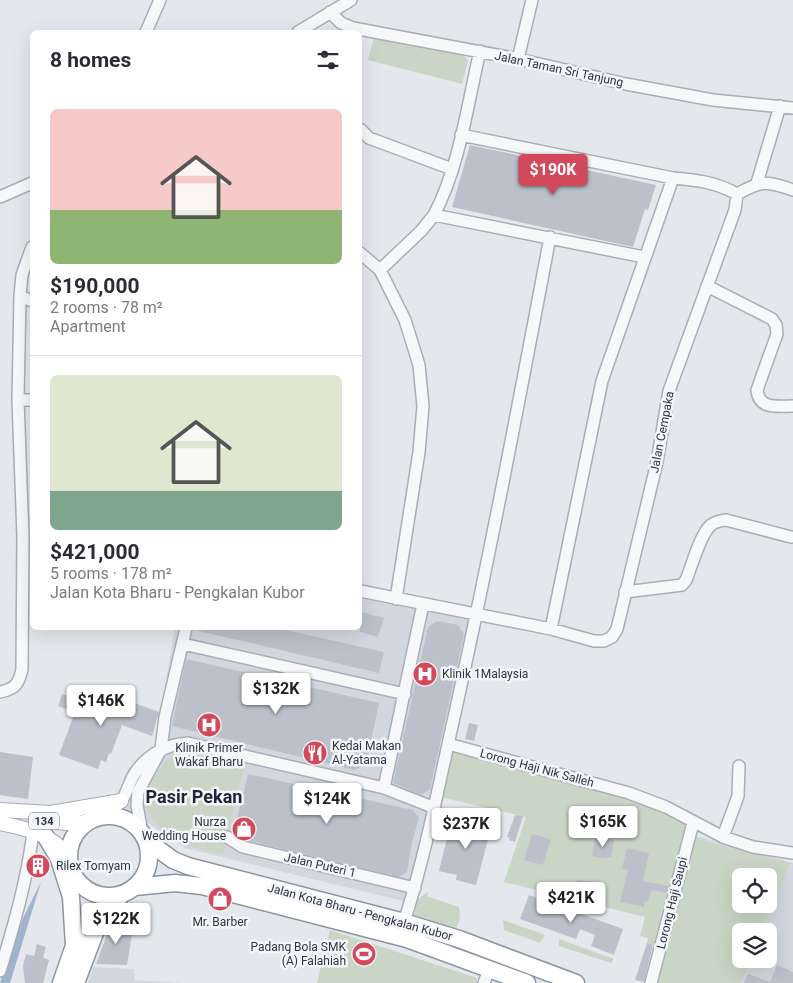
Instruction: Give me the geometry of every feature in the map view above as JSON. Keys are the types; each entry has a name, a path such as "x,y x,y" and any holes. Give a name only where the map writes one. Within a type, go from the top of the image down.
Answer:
{"highway":[{"path":"61,983 83,920 83,900 80,884 70,867 70,847 74,837 96,819 120,818 128,821 144,836 149,856 148,865 141,881 101,921 76,983"},
{"path":"40,834 59,860 71,897 74,946"},
{"name":"Jalan Kota Bharu - Pengkalan Kubor","path":"144,836 173,860 188,866 404,922 459,939 576,983"},
{"name":"Jalan Kota Bharu - Pengkalan Kubor","path":"129,891 175,883 202,886 407,939 486,976 526,983"},
{"path":"80,884 89,891 100,895 111,896 129,891"}],"main road":[{"path":"0,811 51,813 121,801"},
{"name":"134","path":"0,811 50,822 96,819"},
{"name":"134","path":"0,823 40,834 62,847 69,858"}],"street":[{"path":"147,30 160,0"},
{"path":"301,30 351,0"},
{"path":"518,59 532,0"},
{"name":"Jalan Taman Sri Tanjung","path":"330,12 341,23 361,30"},
{"name":"Jalan Taman Sri Tanjung","path":"362,30 442,47 518,59 626,84 694,96 793,108"},
{"path":"380,270 434,216 445,193 461,135 480,52"},
{"path":"757,183 780,106"},
{"path":"362,131 368,138 452,169"},
{"path":"461,135 673,178 706,181 723,186 737,194 757,183 774,183 793,190"},
{"path":"362,591 551,629 596,402 644,257 673,178"},
{"path":"0,198 30,184"},
{"name":"Jalan Cempaka","path":"551,629 594,641 604,641 612,637 617,630 656,462 669,391 735,210 737,194"},
{"path":"434,216 550,237 644,257"},
{"path":"404,922 415,888 435,808 477,614 550,237"},
{"path":"0,692 12,689 20,681 22,669 24,557 18,400 20,296 22,275 30,253"},
{"path":"362,255 380,270 406,320 419,365 423,406 419,452 396,598"},
{"path":"707,286 772,319 776,325 777,334 757,390 758,398 762,404 769,406 793,406"},
{"path":"20,296 30,301"},
{"path":"18,400 30,400"},
{"path":"625,592 682,586 704,534 709,526 716,521 726,520 792,537"},
{"path":"384,788 423,604"},
{"path":"144,836 137,805 138,792 161,749 164,717 186,630"},
{"path":"183,644 405,694"},
{"path":"96,819 121,801 135,773 145,762 161,749 174,744 188,744 384,788 435,808"},
{"name":"Lorong Haji Nik Salleh","path":"448,744 629,793 666,807 723,837 759,849 793,853"},
{"path":"723,837 738,796 739,766"},
{"name":"Lorong Haji Saupi","path":"651,983 693,822"},
{"path":"0,971 40,834"},
{"name":"Jalan Puteri 1","path":"227,837 243,847 415,888"}],"shaded area":[{"path":"362,583 475,608 407,902 185,848 126,808 155,744 175,630 362,630"},
{"path":"692,835 793,863 793,983 655,983"},
{"path":"93,967 134,969 135,980 182,983 88,983"}],"green space":[{"path":"374,38 463,53 468,61 462,84 368,60"},
{"path":"448,744 629,793 693,823 661,947 647,943 648,938 640,936 645,917 504,882 526,817 444,798 442,804 436,802"},
{"path":"189,749 245,762 223,855 187,845 177,840 160,826 144,804 151,784 159,770 176,753"},
{"path":"693,838 790,863 777,895 777,868 732,868 732,913 769,913 765,923 732,923 732,968 747,968 741,983 655,983"},
{"path":"428,892 427,896 459,907 460,918 456,929 414,915 418,899"},
{"path":"503,920 545,935 540,943 504,930"},
{"name":"Padang Bola SMK (A) Falahiah","path":"330,930 477,978 477,983 317,983"},
{"path":"559,939 614,959 611,963 559,946"}],"water":[{"path":"41,882 10,983 0,983 23,918"}],"building":[{"path":"470,145 656,185 648,210 645,209 633,247 452,207"},
{"path":"362,612 384,618 378,637 360,632 362,630"},
{"path":"437,621 458,625 464,634 430,789 421,795 393,783 428,627"},
{"path":"195,630 286,630 384,652 379,673"},
{"path":"186,659 379,703 366,764 355,770 172,726"},
{"path":"82,692 103,697 131,710 134,703 159,712 152,736 122,725 111,754 109,753 106,762 101,760 98,769 59,755 75,712 58,706 62,694 79,700"},
{"path":"469,723 478,725 474,741 465,739"},
{"path":"0,752 33,757 28,799 0,795"},
{"path":"248,774 413,810 419,818 412,842 407,872 399,877 246,840 236,834 234,830"},
{"path":"515,815 523,816 515,842 507,837"},
{"path":"472,816 493,821 476,885 456,880 457,875 439,871 451,822 470,827"},
{"path":"532,834 551,839 543,865 524,860"},
{"path":"596,836 614,840 611,857 607,859 592,856"},
{"path":"627,848 649,853 643,881 669,886 667,893 651,890 648,902 645,901 644,907 620,902 628,870 622,869"},
{"name":"Rilex Tomyam","path":"37,858 46,860 43,874 34,872"},
{"path":"577,880 597,882 598,899 595,899 595,906 576,905"},
{"path":"529,895 623,929 614,955 591,946 595,935 580,929 576,939 520,919"},
{"path":"112,921 133,928 127,965 96,964"},
{"path":"647,943 653,945 644,982 635,980"},
{"path":"37,944 46,947 43,958 49,960 43,983 25,983 23,966 26,954 34,956"},
{"path":"777,965 793,972 793,983 744,983 748,974 770,982"}],"place":[{"name":"Klinik 1Malaysia","path":"425,674"},
{"name":"Klinik Primer Wakaf Bharu","path":"209,725"},
{"name":"Kedai Makan Al-Yatama","path":"315,753"},
{"name":"Nurza Wedding House","path":"244,829"},
{"name":"Rilex Tomyam","path":"38,866"},
{"name":"Mr. Barber","path":"220,899"},
{"name":"Padang Bola SMK (A) Falahiah","path":"364,954"}],"district":[{"name":"Pasir Pekan","path":"194,796"}]}
